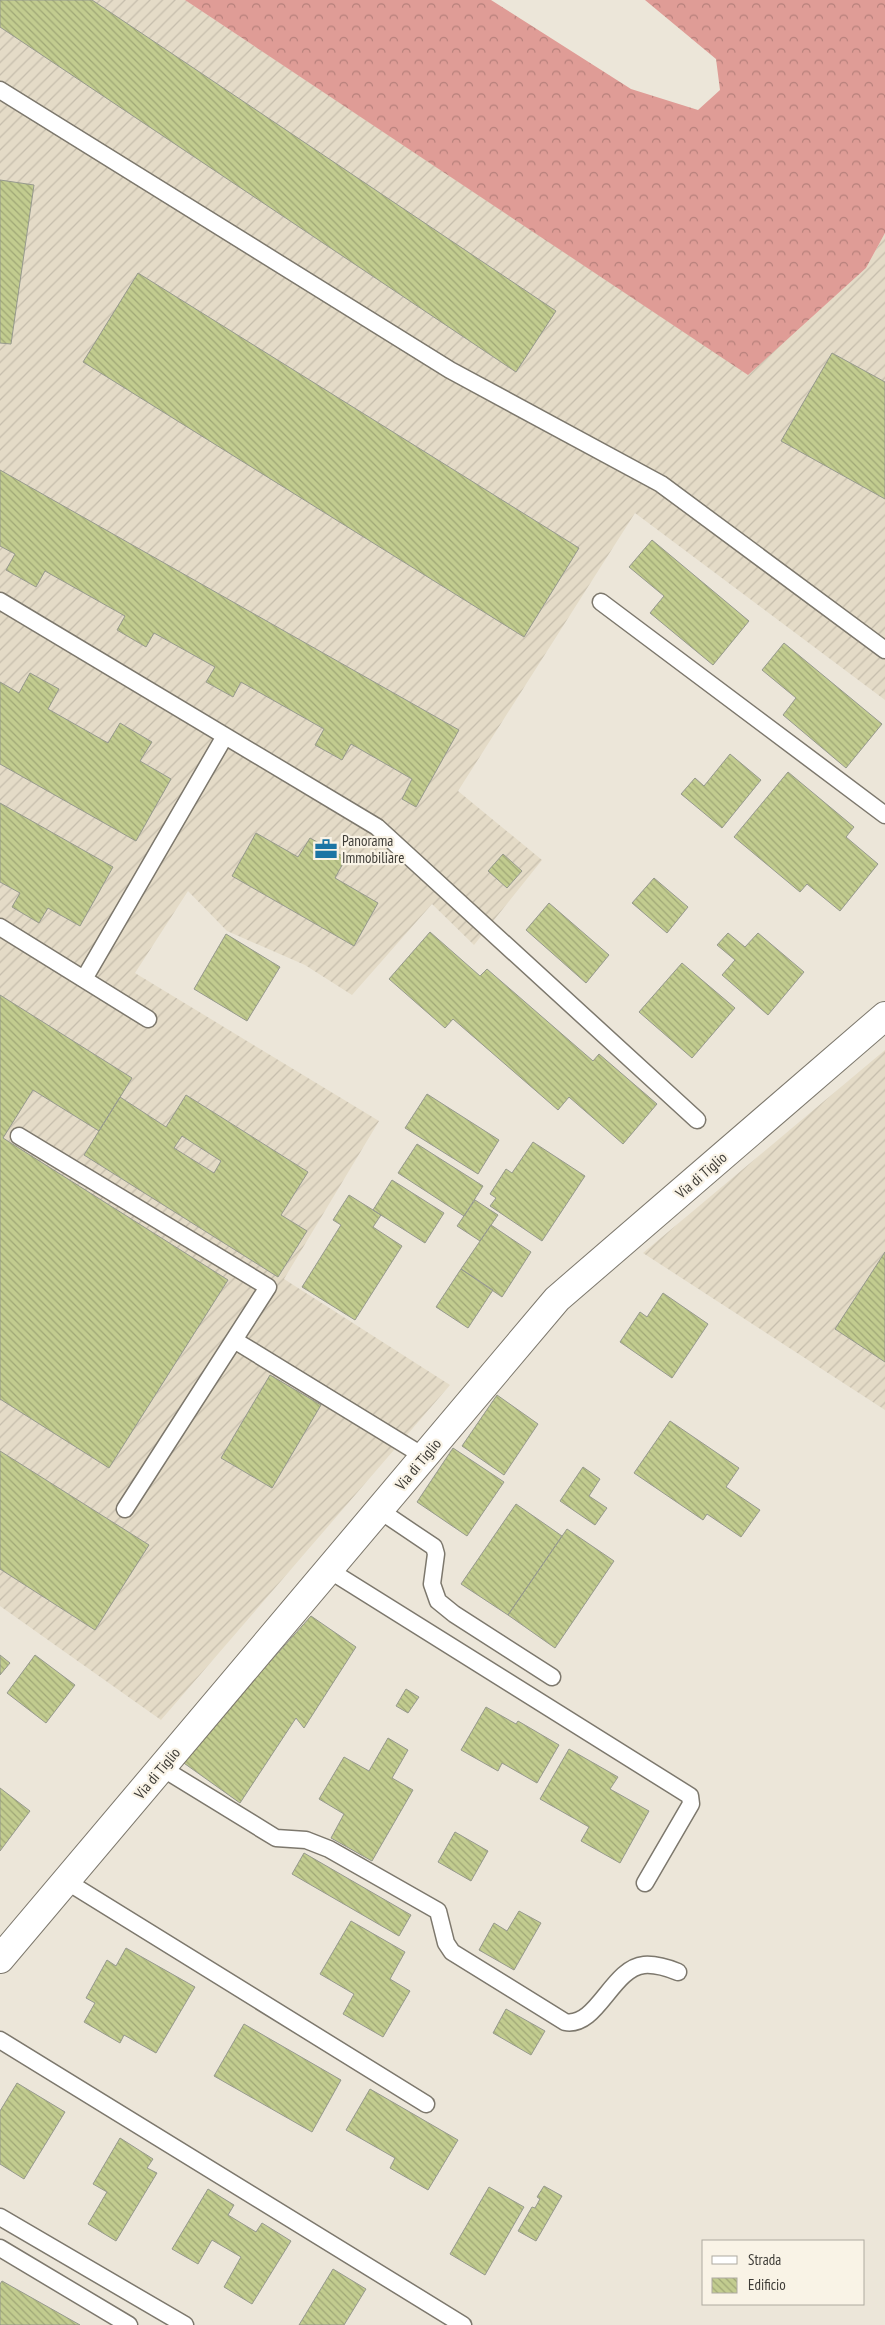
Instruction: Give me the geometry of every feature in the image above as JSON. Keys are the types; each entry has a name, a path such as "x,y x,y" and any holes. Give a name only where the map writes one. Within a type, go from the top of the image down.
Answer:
{"main road":[{"name":"Via di Tiglio","path":"0,1960 557,1299 885,1016"}],"lane":[{"path":"0,90 450,370 661,484 885,650"},
{"path":"0,601 377,827 697,1120"},
{"path":"601,602 885,815"},
{"path":"84,979 225,736"},
{"path":"0,927 148,1019"},
{"path":"19,1136 268,1286 125,1509"},
{"path":"234,1340 424,1457"},
{"path":"379,1510 434,1547 436,1554 432,1584 438,1601 454,1614 552,1676"},
{"path":"329,1570 690,1796 691,1804 645,1883"},
{"path":"162,1768 276,1838 306,1840 329,1849 438,1911 446,1943 452,1952 565,2022 572,2023 583,2019 628,1971 643,1965 661,1966 678,1972"},
{"path":"66,1881 426,2104"},
{"path":"0,2040 463,2325"},
{"path":"0,2217 185,2325"},
{"path":"0,2248 129,2325"}],"shaded area":[{"path":"0,0 185,0 748,374 866,268 885,233 885,700 635,513 458,791 542,860 474,945 432,904 352,995 305,965 227,931 188,891 135,973 379,1121 284,1279 450,1385 161,1720 0,1606"},
{"path":"885,1050 885,1410 643,1253"}],"green space":[{"path":"185,0 491,0 631,89 698,110 720,90 716,59 645,0 885,0 885,233 866,268 748,375"}],"building":[{"path":"0,0 92,0 556,311 516,372 0,27"},
{"path":"0,180 34,185 11,344 0,343"},
{"path":"138,273 579,548 524,637 83,362"},
{"path":"832,353 885,382 885,499 781,441"},
{"path":"0,470 459,730 416,807 402,799 412,779 351,744 342,760 315,745 324,729 241,682 233,697 206,682 215,667 154,633 146,647 117,630 125,616 45,571 36,587 6,570 15,554 0,546"},
{"path":"652,540 749,621 713,665 650,613 664,596 629,567"},
{"path":"784,643 882,724 846,768 783,715 796,698 762,670"},
{"path":"30,673 59,689 48,709 108,743 120,723 152,742 140,761 171,779 136,841 0,764 0,682 19,693"},
{"path":"730,754 761,780 722,828 681,794 695,778 704,786"},
{"path":"788,772 854,827 846,837 878,864 840,911 807,884 800,892 734,837"},
{"path":"0,803 113,867 80,926 48,908 39,923 12,907 20,893 0,882"},
{"path":"256,833 298,857 310,838 346,858 335,878 378,903 354,946 232,876"},
{"path":"503,854 522,871 507,888 488,871"},
{"path":"654,878 688,907 667,933 632,903"},
{"path":"549,903 609,955 586,983 526,930"},
{"path":"430,932 480,976 487,969 593,1061 599,1054 657,1104 623,1144 569,1097 558,1110 453,1019 445,1028 389,979"},
{"path":"728,933 745,947 758,933 804,972 768,1015 722,975 735,960 717,945"},
{"path":"226,934 280,967 247,1021 194,989"},
{"path":"682,963 735,1008 692,1058 639,1012"},
{"path":"0,995 132,1078 99,1131 33,1090 3,1138 228,1280 109,1468 0,1399"},
{"path":"427,1094 499,1140 478,1174 405,1128"},
{"path":"186,1095 308,1172 281,1215 307,1231 278,1277 84,1155 120,1097 166,1127","holes":["182,1136 221,1161 214,1173 174,1148"]},
{"path":"533,1142 585,1176 542,1241 490,1206 496,1198 490,1194 506,1169 512,1173"},
{"path":"417,1144 483,1186 464,1216 398,1173"},
{"path":"392,1180 444,1213 425,1243 373,1210"},
{"path":"349,1195 381,1215 373,1227 402,1246 355,1320 302,1287 341,1225 333,1220"},
{"path":"475,1200 498,1215 480,1241 457,1226"},
{"path":"491,1225 531,1252 502,1297 461,1269"},
{"path":"885,1252 885,1362 835,1329"},
{"path":"461,1269 493,1290 468,1328 436,1307"},
{"path":"663,1293 708,1324 672,1378 620,1342 640,1312 647,1317"},
{"path":"270,1375 321,1405 272,1488 221,1458"},
{"path":"497,1395 538,1424 504,1475 462,1446"},
{"path":"670,1421 739,1468 726,1487 760,1510 741,1537 707,1514 703,1520 634,1473"},
{"path":"453,1448 504,1482 467,1536 417,1502"},
{"path":"0,1451 149,1545 95,1630 0,1569"},
{"path":"583,1467 600,1479 589,1496 607,1508 595,1525 560,1501"},
{"path":"516,1504 562,1536 508,1615 461,1584"},
{"path":"567,1529 614,1561 555,1648 508,1615"},
{"path":"311,1616 356,1647 304,1728 296,1718 240,1803 181,1761"},
{"path":"0,1655 10,1663 0,1675"},
{"path":"35,1655 75,1685 46,1723 7,1693"},
{"path":"406,1689 419,1697 408,1713 396,1706"},
{"path":"486,1707 516,1724 518,1721 559,1745 537,1783 502,1763 498,1771 461,1750"},
{"path":"388,1738 408,1750 392,1778 413,1790 372,1861 331,1838 344,1814 319,1799 344,1757 369,1771"},
{"path":"569,1749 618,1777 610,1789 649,1811 620,1863 581,1841 589,1827 540,1799"},
{"path":"0,1788 30,1811 0,1851"},
{"path":"455,1832 488,1851 471,1881 438,1862"},
{"path":"304,1853 411,1915 399,1936 292,1874"},
{"path":"519,1911 541,1923 514,1970 479,1950 494,1923 507,1931"},
{"path":"351,1921 405,1952 390,1979 410,1991 383,2037 343,2014 354,1994 320,1974"},
{"path":"126,1948 195,1987 156,2053 124,2035 120,2043 84,2022 95,2003 86,1998 107,1960 116,1966"},
{"path":"506,2009 545,2031 531,2055 493,2033"},
{"path":"244,2024 341,2080 312,2132 214,2076"},
{"path":"17,2083 65,2112 24,2179 0,2164 0,2111"},
{"path":"370,2089 458,2140 428,2190 390,2168 395,2158 346,2130"},
{"path":"120,2138 153,2159 147,2168 157,2173 116,2241 88,2224 107,2192 93,2184"},
{"path":"544,2186 562,2196 536,2241 518,2231 532,2207 535,2208 540,2199 537,2197"},
{"path":"489,2187 524,2207 485,2275 450,2254"},
{"path":"208,2189 234,2205 228,2215 256,2232 262,2223 291,2241 252,2304 224,2287 241,2257 212,2240 198,2264 172,2249"},
{"path":"333,2269 366,2289 344,2325 299,2325"},
{"path":"2,2281 80,2325 0,2325 0,2284"}],"place":[{"name":"Panorama Immobiliare","path":"326,849"}]}
